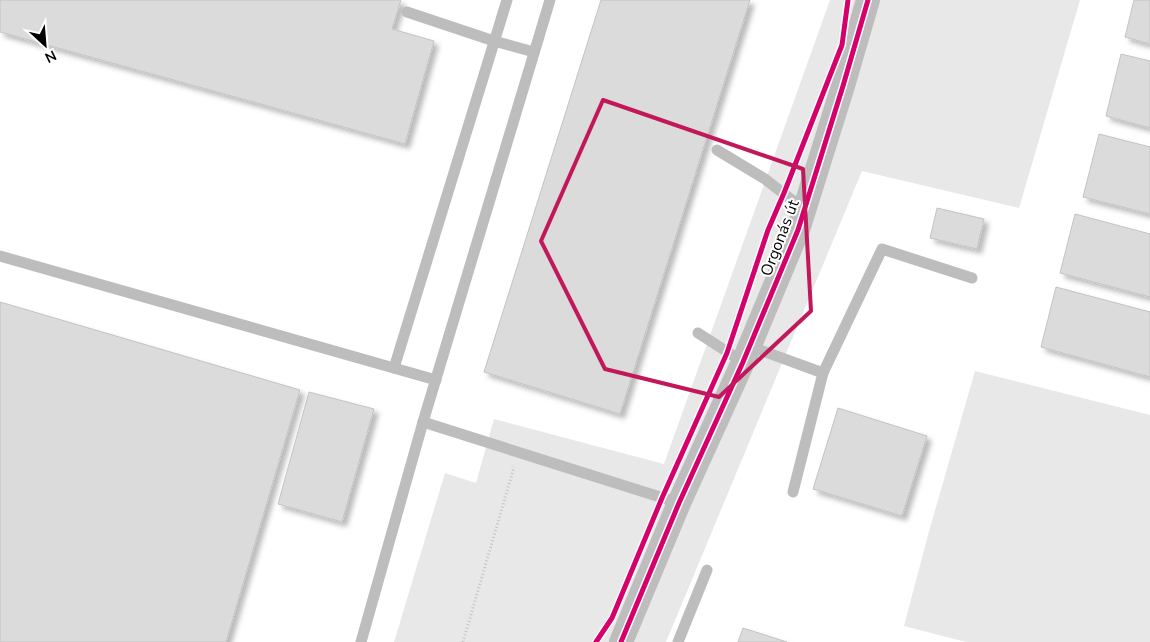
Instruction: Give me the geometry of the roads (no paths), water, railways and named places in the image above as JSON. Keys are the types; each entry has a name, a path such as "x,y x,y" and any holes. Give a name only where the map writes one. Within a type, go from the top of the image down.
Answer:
{"street":[{"name":"Orgonás út","path":"621,642 679,503 746,354 798,230 868,0"}],"lane":[{"path":"394,368 507,0"},
{"path":"362,642 423,422 550,0"},
{"path":"407,12 494,41 534,52"},
{"path":"717,150 765,179 805,210"},
{"path":"793,492 823,373 882,249 972,278"},
{"path":"0,256 436,380"},
{"path":"698,333 746,354 823,373"},
{"path":"423,422 679,503"},
{"path":"678,642 707,570"}]}
